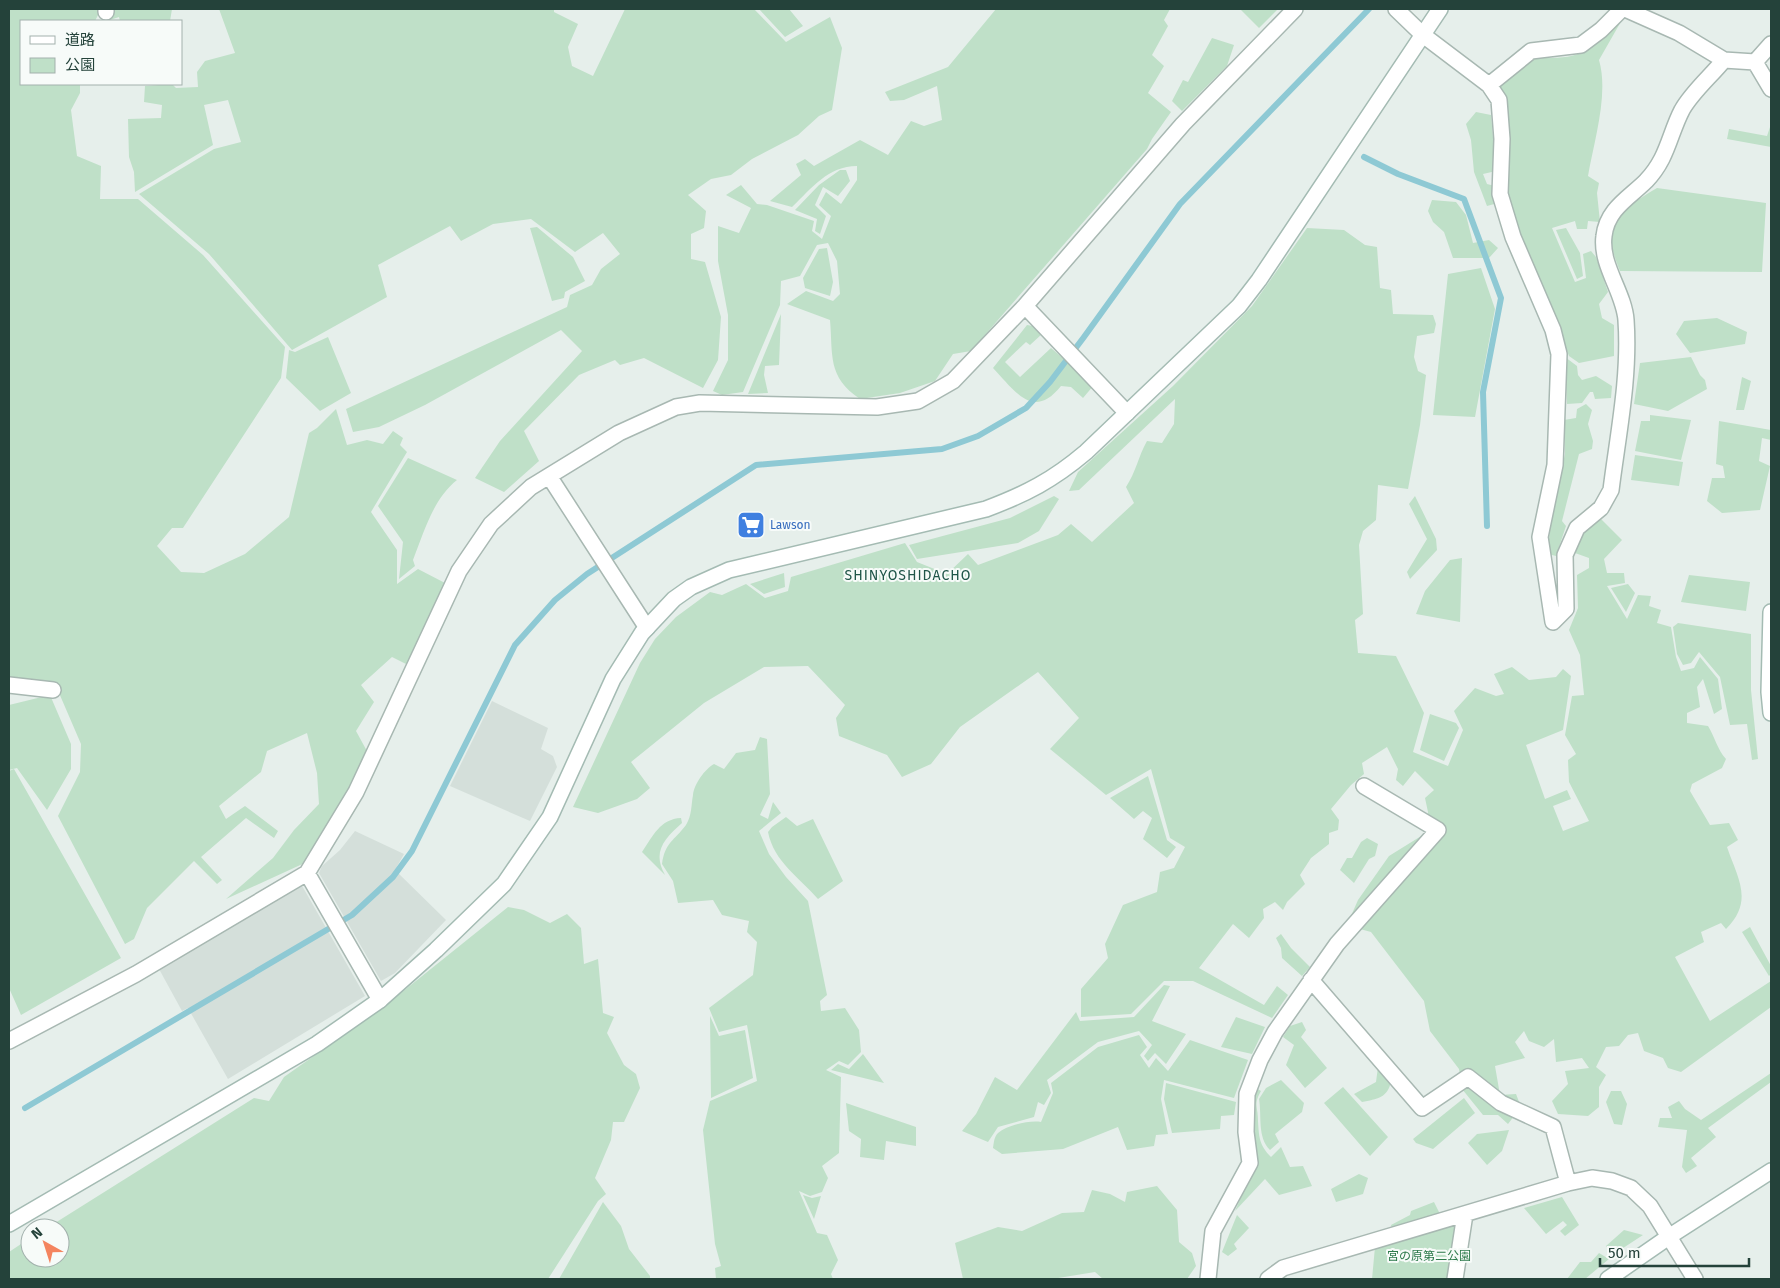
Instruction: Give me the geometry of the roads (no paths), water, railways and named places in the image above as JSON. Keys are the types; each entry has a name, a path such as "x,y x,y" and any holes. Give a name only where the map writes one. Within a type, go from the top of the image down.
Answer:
{"street":[{"path":"9,1041 136,974 307,872 356,792 459,572 491,524 531,487 619,433 676,407 700,403 877,407 918,401 954,381 1025,306 1183,124 1295,9"},
{"path":"1396,9 1423,35 1489,85 1499,100 1502,139 1500,194 1513,238 1553,330 1559,354 1555,465 1540,537 1553,622 1566,609 1565,555 1577,528 1601,508 1611,490 1627,359 1626,317 1607,260 1603,237 1608,218 1618,205 1656,169 1669,146 1682,110 1724,60"},
{"path":"9,1224 317,1044 380,1000 504,884 550,817 613,679 646,628 674,599 691,587 729,570 986,509 1026,494 1063,472 1218,328 1244,300 1440,9"},
{"path":"1489,85 1531,51 1581,46 1623,9 1679,34 1724,60 1755,62"},
{"path":"1755,62 1771,44"},
{"path":"1755,62 1771,89"},
{"path":"1025,306 1127,413"},
{"path":"549,476 646,628"},
{"path":"1771,620 1771,713"},
{"path":"9,685 53,690"},
{"path":"1208,1279 1213,1232 1250,1163 1246,1132 1247,1094 1260,1060 1274,1032 1337,944 1438,830 1364,786"},
{"path":"307,872 380,1000"},
{"path":"1311,980 1422,1108 1468,1077 1501,1102 1553,1127 1568,1183"},
{"path":"1608,1279 1670,1236 1771,1171"},
{"path":"1268,1279 1284,1268 1568,1183 1592,1178 1612,1181 1631,1188 1650,1206 1696,1279"},
{"path":"1455,1279 1465,1214"}],"waterway":[{"path":"25,1108 352,915 393,877 412,851 515,645 555,600 587,574 756,465 942,449 978,436 1026,408 1050,382 1084,337 1180,204 1369,9"},
{"path":"1364,157 1398,174 1464,199 1501,298 1483,392 1487,526"}],"place":[{"name":"Lawson","path":"751,525"}],"district":[{"name":"SHINYOSHIDACHO","path":"908,575"}],"park label":[{"name":"宮の原第二公園","path":"1429,1256"}]}
